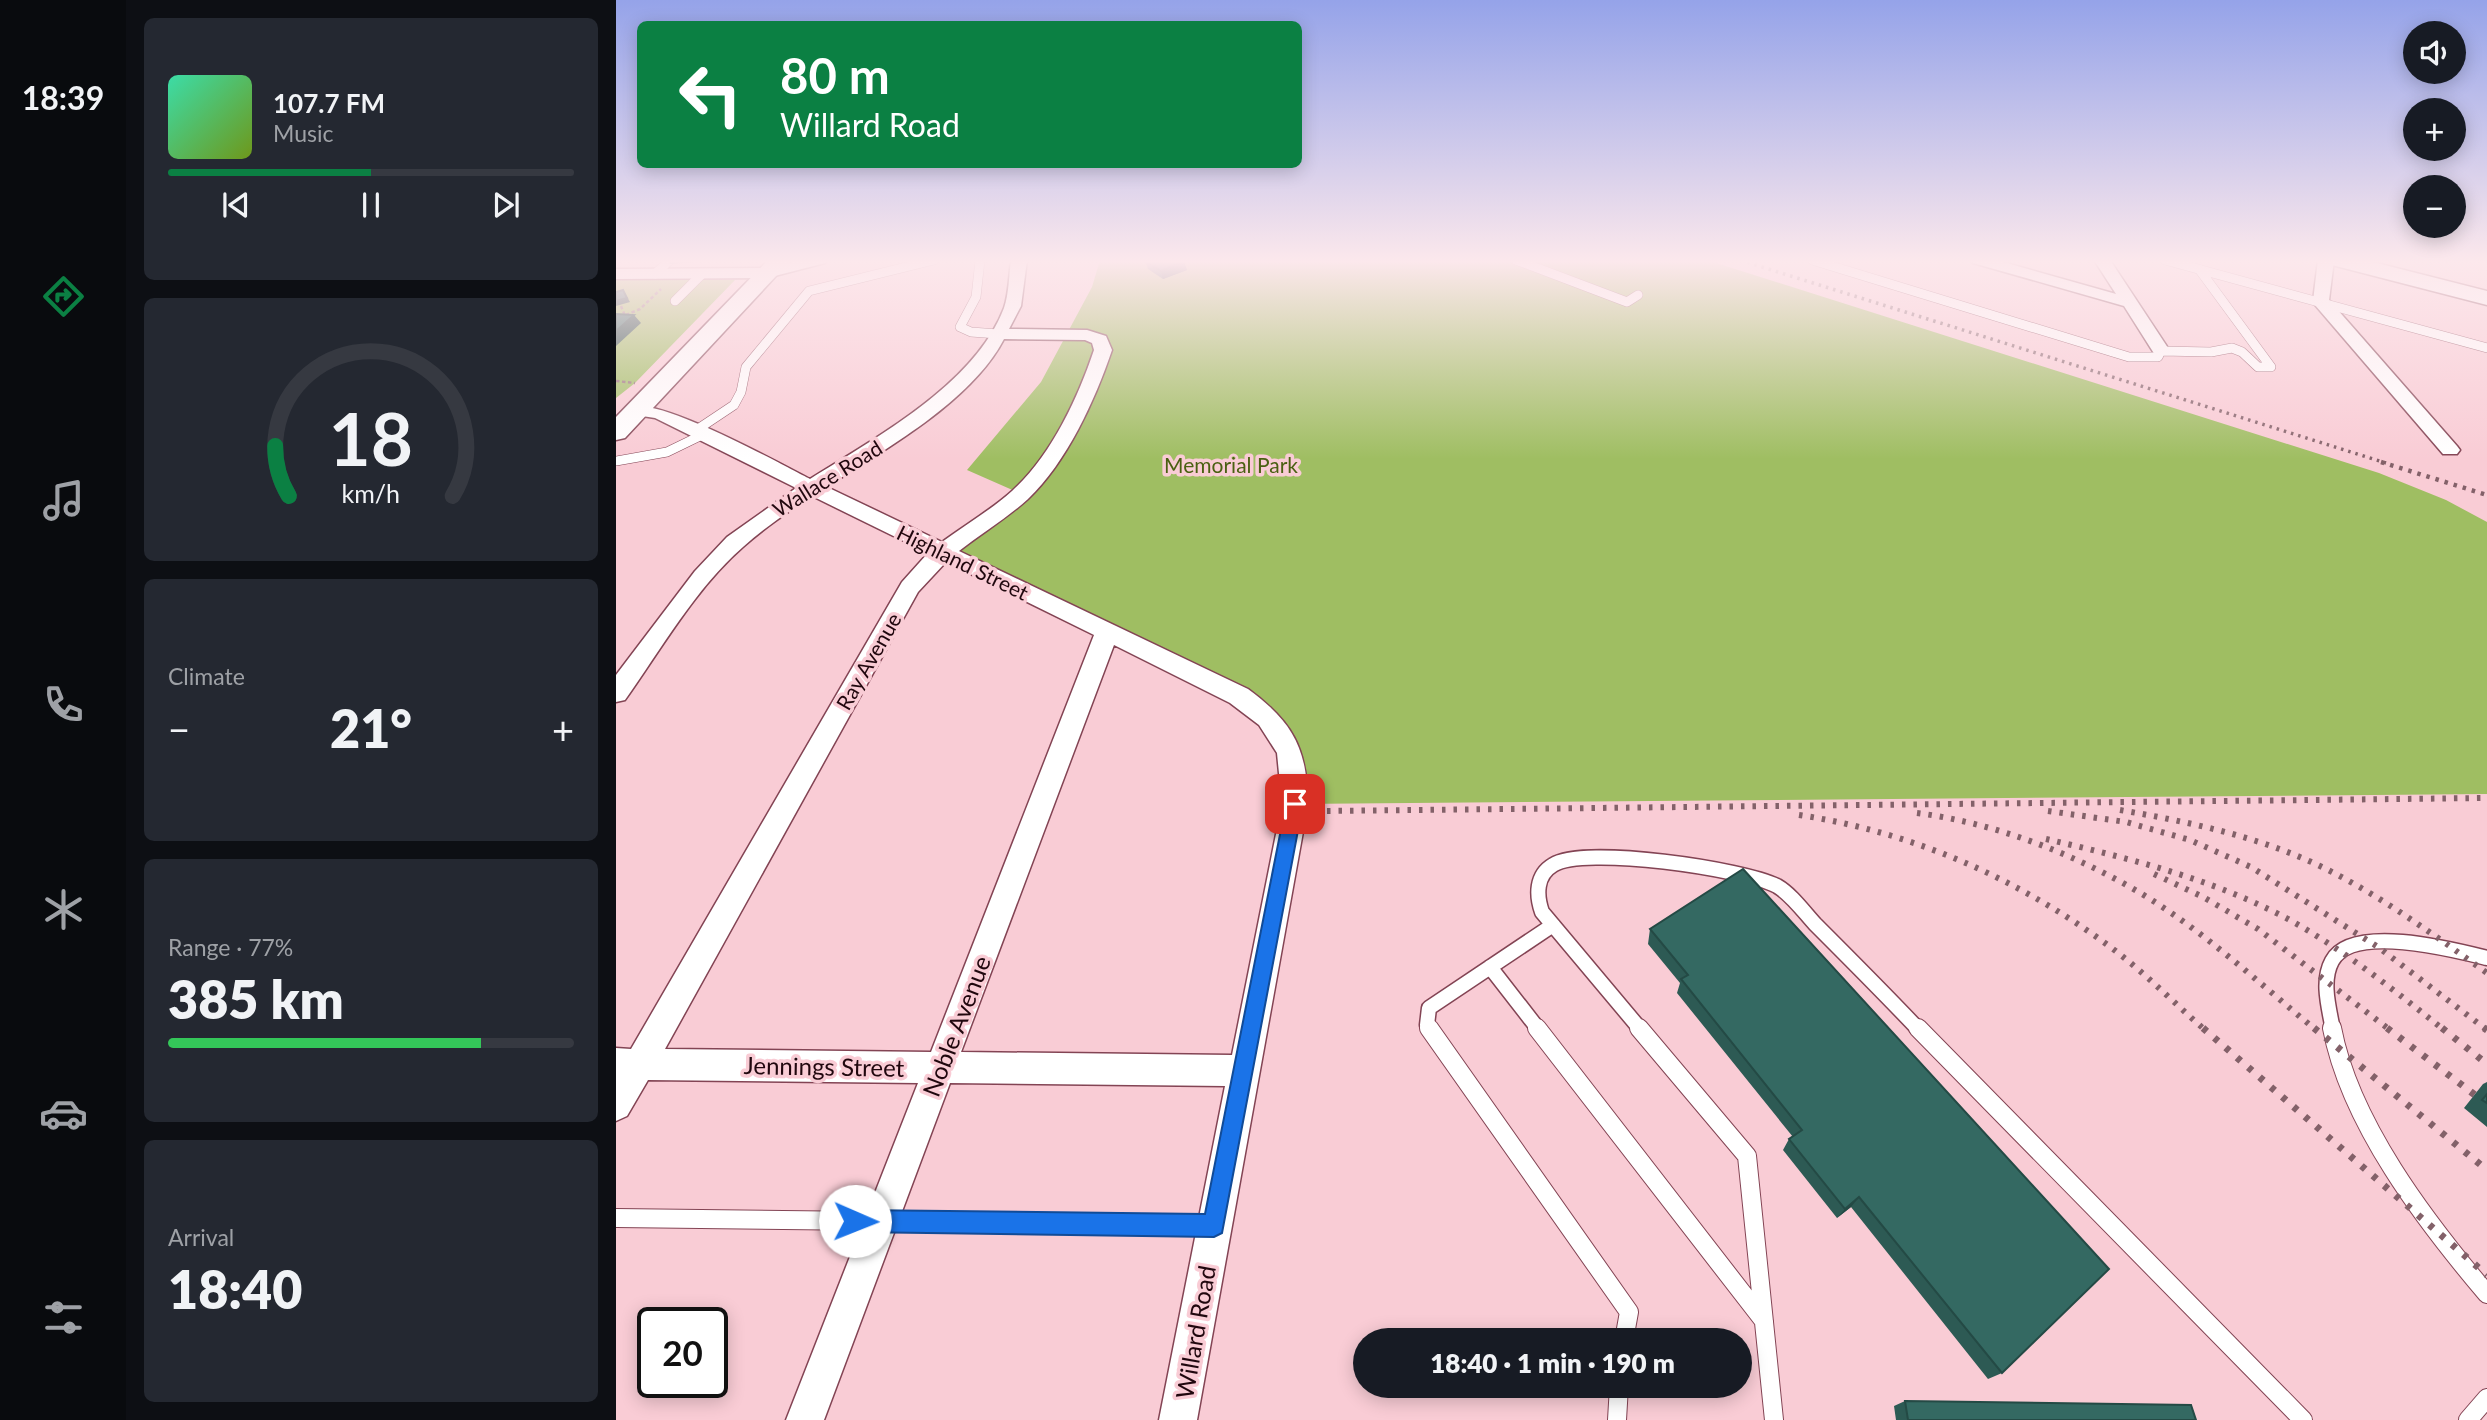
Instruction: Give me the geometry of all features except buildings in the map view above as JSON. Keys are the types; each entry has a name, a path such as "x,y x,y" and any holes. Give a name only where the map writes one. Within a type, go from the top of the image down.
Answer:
{"street":[{"path":"616,432 626,409 712,326"},
{"name":"Wallace Road","path":"616,693 718,559 758,522 899,433 931,408 957,384 1001,326"},
{"path":"2144,326 2161,351"},
{"path":"2343,326 2450,450"},
{"name":"Ray Avenue","path":"616,1105 628,1064 910,587 945,553 1021,494 1038,475 1054,452 1103,350 1100,341 1087,335 998,334"},
{"name":"Highland Street","path":"626,409 659,414 1238,696 1263,712 1279,728 1290,748"},
{"name":"Noble Avenue","path":"805,1420 1107,632"},
{"name":"Willard Road","path":"1178,1420 1242,1071 1295,804 1296,774 1290,748"},
{"name":"Jennings Street","path":"628,1064 1242,1071"}],"lane":[{"path":"616,461 667,452 699,433 734,405 741,392 747,367 780,326"},
{"path":"960,326 966,332 998,334"},
{"path":"2029,326 2129,357 2153,358 2161,351 2211,352 2232,348 2242,352 2258,368 2271,367 2241,326"},
{"path":"2410,326 2487,348"},
{"path":"1774,1420 1747,1156 1553,925 1537,900 1538,882 1552,864 1574,858 1635,860 1724,873 1765,881 1779,887 2304,1420"},
{"path":"1553,925 1429,1008 1426,1026 1629,1312 1626,1328"},
{"path":"2487,958 2448,949 2392,942 2356,946 2339,951 2333,959 2326,992 2336,1048 2353,1094 2391,1162 2436,1230 2487,1294"},
{"path":"1490,967 1765,1322"},
{"path":"616,1218 1214,1226"},
{"path":"1617,1420 1618,1398"},
{"path":"2468,1420 2487,1398"}],"path":[{"path":"616,381 635,383"}],"green space":[{"path":"616,326 690,326 635,383 616,398"},
{"name":"Memorial Park","path":"1071,326 1916,326 2379,473 2446,500 2487,522 2487,794 1295,804 1279,728 945,553 1017,492 967,470 1041,382"}],"railway":[{"path":"1951,326 2386,463"},
{"path":"2381,462 2487,495"},
{"path":"1327,811 2487,798"},
{"path":"2120,810 2222,831 2296,855 2342,877 2385,903 2487,973"},
{"path":"2048,811 2126,822 2190,840 2251,867 2378,947 2487,1030 2484,1028"},
{"path":"1917,813 2005,832 2062,853 2116,879 2188,925 2316,1030"},
{"path":"1799,815 1882,833 1922,846 1962,861 2038,899 2109,946 2205,1030"},
{"path":"2046,839 2170,871 2259,905 2309,931 2349,957 2444,1030"},
{"path":"2154,874 2203,897 2258,929 2390,1030"},
{"path":"2203,1028 2487,1275"},
{"path":"2314,1028 2487,1170"},
{"path":"2387,1028 2475,1095"},
{"path":"2442,1028 2487,1064"}],"route":[{"path":"855,1221 1214,1226 1295,804"}]}
